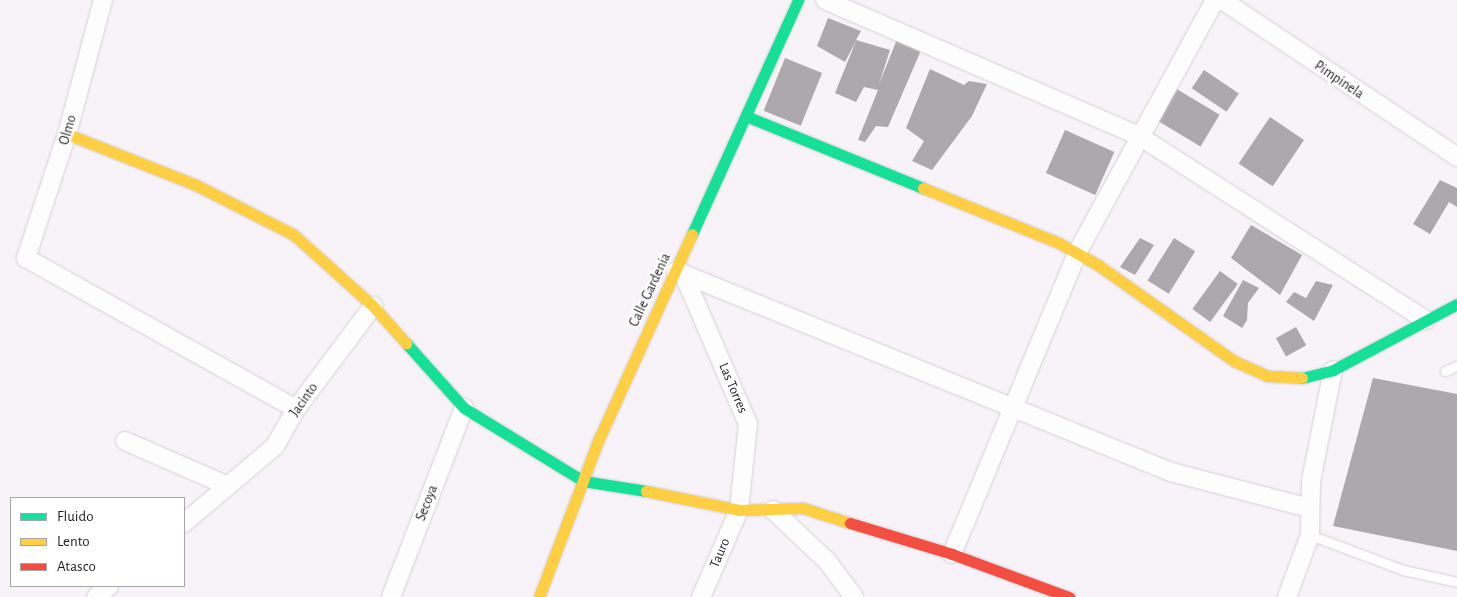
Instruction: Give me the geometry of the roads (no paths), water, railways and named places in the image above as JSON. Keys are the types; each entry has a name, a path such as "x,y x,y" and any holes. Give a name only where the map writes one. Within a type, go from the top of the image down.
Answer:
{"street":[{"name":"Olmo","path":"103,0 67,134 26,258 296,409"},
{"name":"Calle Gardenia","path":"539,597 583,481 680,272 798,0"},
{"path":"825,0 1138,136 1426,320"},
{"path":"952,554 1077,253 1138,136 1215,0"},
{"name":"Pimpinela","path":"1222,0 1457,157"},
{"path":"748,116 1035,232 1077,253 1234,361 1267,376 1295,380 1332,370 1457,304"},
{"path":"67,134 196,185 294,235 373,306 464,408 583,481 669,494 739,510 803,508 952,554 1051,594 1069,597"},
{"path":"680,272 1171,472 1309,508"},
{"name":"Las Torres","path":"680,272 748,424 739,510"},
{"name":"Jacinto","path":"185,522 276,446 296,409 373,306"},
{"path":"1287,597 1310,535 1309,508 1332,370"},
{"name":"Secoya","path":"391,597 464,408"},
{"path":"126,441 228,486"},
{"name":"Tauro","path":"701,597 739,510"},
{"path":"773,510 827,561 854,597"},
{"path":"96,597 108,587"}],"lane":[{"path":"1445,371 1457,366"},
{"path":"1310,535 1403,570 1457,582"}]}
